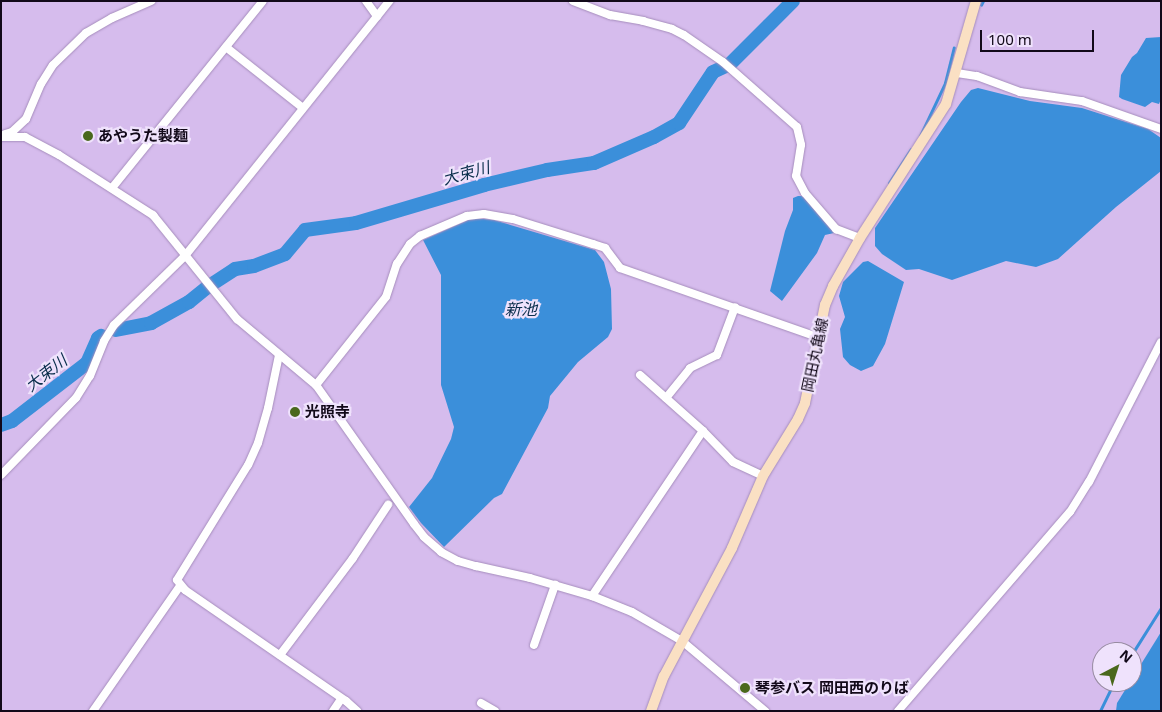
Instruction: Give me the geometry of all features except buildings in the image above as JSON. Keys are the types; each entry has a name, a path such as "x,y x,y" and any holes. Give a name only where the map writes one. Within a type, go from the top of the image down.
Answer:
{"main road":[{"name":"岡田丸亀線","path":"651,711 664,676 732,548 763,476 798,419 805,403 817,337 825,305 833,286 860,238 942,113 957,73 976,1"}],"street":[{"path":"1,136 12,132 26,119 41,84 54,65 86,33 112,18 151,1"},
{"path":"366,1 377,16"},
{"path":"1,475 76,398 90,376 104,342 114,325 185,256 389,1"},
{"path":"573,1 610,15 642,20 672,29 684,35 725,65 800,132 801,145 796,176 805,193 836,229 860,238"},
{"path":"112,188 226,47 258,3"},
{"path":"226,47 303,108"},
{"path":"957,73 977,76 1020,92 1082,101 1161,129"},
{"path":"1,136 26,137 59,155 153,215 237,320 316,385 419,530 441,552 458,561 556,585 592,596 632,612 682,640 765,711"},
{"path":"316,385 386,297 397,264 410,244 420,236 467,216 484,214 513,219 605,248 620,268 817,337"},
{"path":"666,398 690,368 717,354 735,308"},
{"path":"898,711 1070,512 1089,482 1161,342"},
{"path":"279,355 268,408 258,443 248,465 177,580 180,586 280,655 356,711"},
{"path":"640,376 703,430 733,462 763,476"},
{"path":"592,596 703,430"},
{"path":"280,655 353,558 388,505"},
{"path":"534,645 556,585"},
{"path":"94,711 180,586"},
{"path":"333,711 341,699"},
{"path":"481,702 496,711"}],"water":[{"path":"1161,37 1161,99 1159,104 1152,102 1145,107 1122,99 1119,97 1121,75 1132,57 1137,53 1146,38"},
{"path":"978,88 1030,101 1082,108 1148,129 1161,138 1161,171 1116,207 1058,259 1036,267 1006,261 952,280 919,269 906,270 882,254 875,246 875,228 961,102 971,90"},
{"path":"802,196 820,212 834,233 825,235 817,253 782,301 770,291 785,231 793,210 793,198"},
{"name":"新池","path":"473,218 494,220 595,250 604,262 611,289 612,329 608,337 578,362 550,396 548,408 502,494 494,498 444,547 421,523 409,507 432,478 451,439 454,427 441,385 441,275 423,240"},
{"path":"868,261 904,282 885,344 873,366 861,371 850,365 843,357 840,329 845,317 839,296 843,282 863,262"},
{"path":"1161,632 1161,711 1116,711 1117,703 1124,692 1142,692 1142,663"}],"waterway":[{"name":"大束川","path":"116,330 151,323 189,302 235,269 254,266 285,254 305,230 356,223 484,185 547,170 594,163 654,137 679,123 713,72 730,64 793,1"},
{"path":"981,5 983,1"},
{"path":"920,136 945,83 954,48"},
{"path":"889,183 911,149"},
{"name":"大束川","path":"1,425 12,421 87,363 98,338 101,336"},
{"path":"1140,642 1161,608"},
{"path":"1100,711 1109,692"}],"place":[{"name":"あやうた製麺","path":"88,136"},
{"name":"光照寺","path":"295,412"},
{"name":"琴参バス 岡田西のりば","path":"745,688"}]}
